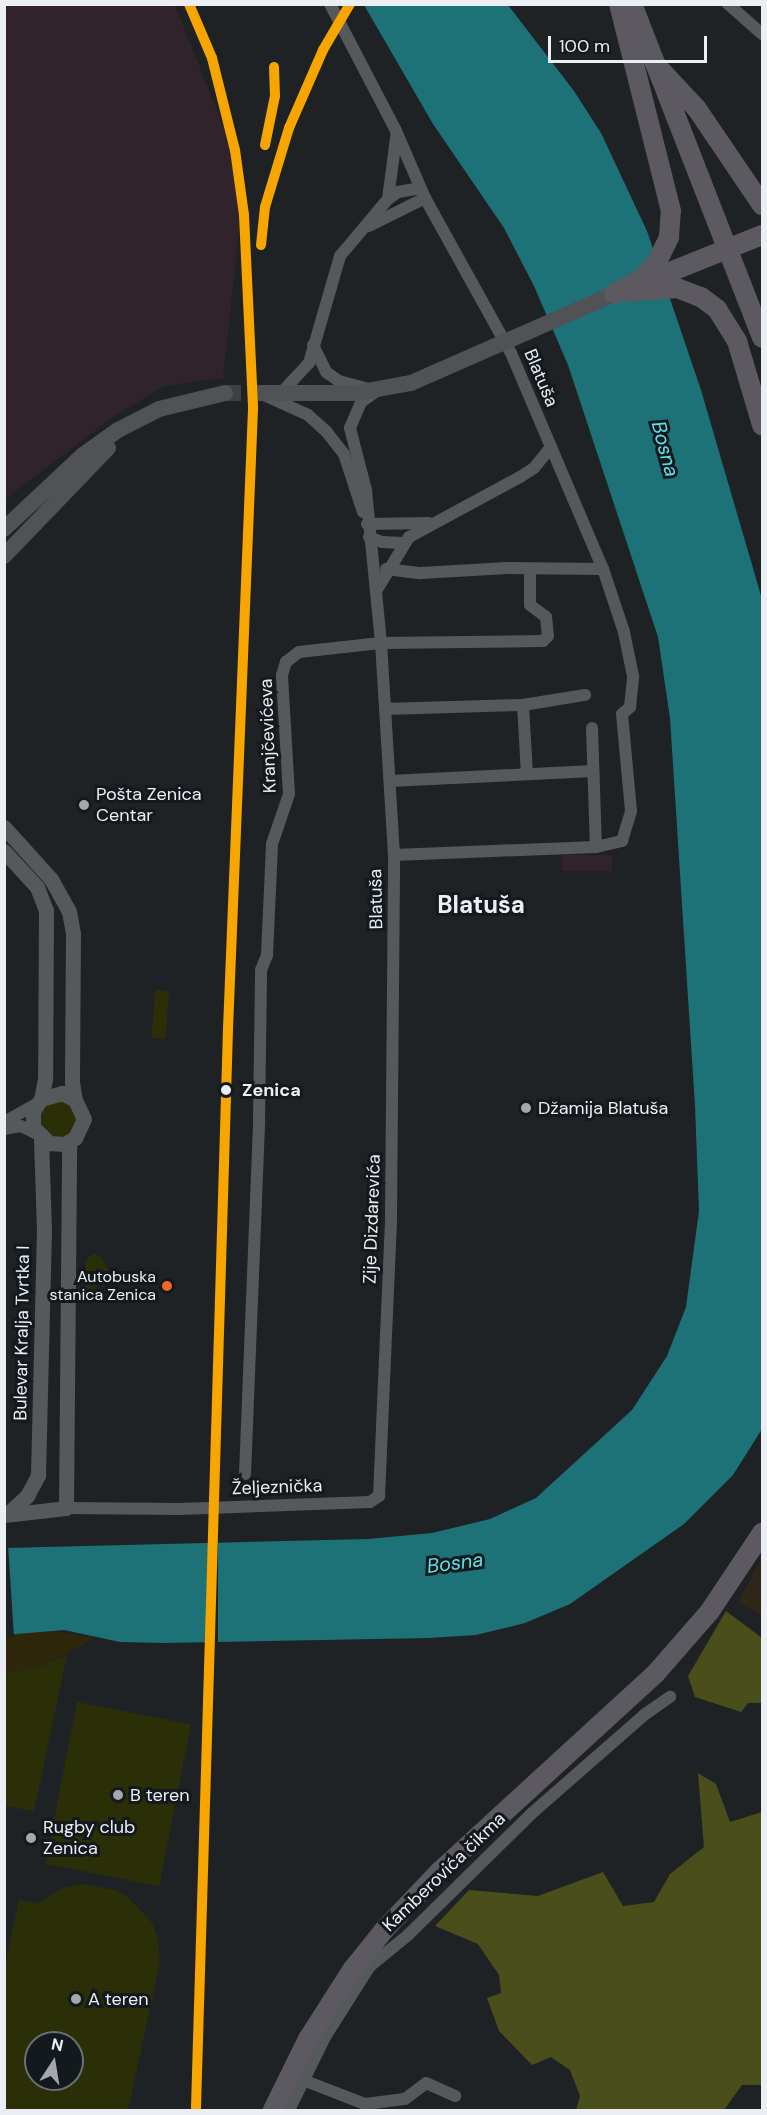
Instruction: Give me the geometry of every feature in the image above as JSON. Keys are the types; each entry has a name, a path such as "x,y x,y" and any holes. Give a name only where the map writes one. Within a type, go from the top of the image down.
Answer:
{"highway":[{"path":"614,294 643,278 657,262 669,237 671,211 619,4"},
{"path":"632,4 652,62 704,185 762,338"},
{"path":"652,62 682,88 762,205"},
{"path":"704,185 730,225 762,309"},
{"path":"614,294 762,235"},
{"path":"614,294 664,287 695,294 726,320 742,357 762,425"},
{"path":"273,2110 294,2064 324,2012 384,1930 492,1822 656,1673 710,1611 762,1533"}],"main road":[{"path":"260,393 377,391 427,378 614,294"},
{"path":"4,529 83,455 140,419 180,402 225,393"},
{"path":"4,556 82,472 140,419"}],"street":[{"name":"Blatuša","path":"330,4 396,131 423,193 511,353 551,447 534,468 430,523 403,543 386,569 376,591"},
{"path":"728,4 762,34"},
{"path":"388,199 396,160 396,131"},
{"path":"281,393 309,363 340,256 388,199 398,192 423,193"},
{"path":"363,229 423,193"},
{"path":"313,344 321,365 332,377 377,391"},
{"name":"Blatuša","path":"377,391 361,402 350,428 366,490 381,643 394,855 394,943"},
{"name":"Blatuša","path":"260,393 308,415 326,431 344,454 368,527"},
{"path":"386,569 421,573 603,569 551,447"},
{"name":"Blatuša","path":"368,527 430,523"},
{"path":"368,527 382,542 403,543"},
{"name":"Kranjčevićeva","path":"245,1474 259,1120 261,970 267,955 272,844 289,794 282,675 286,662 298,652 381,643 543,641 548,636 546,617 530,605 530,569"},
{"name":"Blatuša","path":"394,855 596,847 622,841 628,831 631,811 622,714 630,706 633,676 624,632 603,569"},
{"path":"385,709 523,705 585,695"},
{"path":"523,705 527,774"},
{"path":"592,728 596,847"},
{"path":"390,781 593,771"},
{"path":"4,827 51,879 69,911 74,934 72,1082 75,1100 84,1119 80,1133 69,1142 54,1145 21,1126 4,1129"},
{"name":"Bulevar Kralja Tvrtka I","path":"4,851 37,887 46,910 45,1079 32,1119 38,1136 44,1196 38,1475 43,1502 59,1508"},
{"name":"Zije Dizdarevića","path":"379,1497 391,1216 394,943"},
{"path":"4,1122 39,1102 62,1093 75,1100"},
{"path":"4,1515 59,1508 69,1142"},
{"path":"4,1515 27,1496 38,1475"},
{"name":"Željeznička","path":"59,1508 180,1509 370,1502 379,1497"},
{"name":"Kamberovića čikma","path":"289,2110 324,2037 370,1966 408,1935 531,1814 644,1714 670,1697"},
{"path":"303,2080 365,2104 405,2099 426,2083 455,2096"}],"shaded area":[{"path":"5,4 175,5 231,146 240,220 223,378 164,386 113,417 5,499"},
{"path":"562,855 612,855 612,871 562,871"},
{"path":"762,1557 762,1616 738,1602"}],"green space":[{"path":"155,990 169,991 166,1039 152,1038"},
{"path":"58,1101 70,1107 76,1119 70,1131 58,1137 46,1131 40,1119 46,1107"},
{"path":"94,1254 101,1257 110,1274 86,1296 86,1259"},
{"path":"726,1611 762,1638 762,1703 748,1703 741,1712 695,1697 688,1676"},
{"path":"67,1655 34,1811 5,1806 4,1673 39,1667"},
{"name":"B teren","path":"77,1702 191,1724 159,1886 46,1864"},
{"path":"698,1773 716,1784 730,1822 762,1812 762,2085 742,2085 724,2110 576,2110 580,2096 570,2070 551,2057 532,2065 499,2031 487,1998 501,1993 499,1975 478,1944 435,1926 469,1890 538,1896 603,1872 623,1906 654,1902 670,1874 704,1847"},
{"path":"81,1884 115,1890 128,1897 152,1923 158,1939 160,1962 128,2110 5,2110 5,1965 19,1900 37,1904 62,1888"}],"sand":[{"path":"46,1630 96,1638 39,1667 5,1673 5,1635"}],"water":[{"name":"Bosna","path":"364,5 508,5 574,91 601,133 647,231 701,390 762,599 762,1429 733,1475 684,1524 570,1604 525,1623 476,1635 429,1638 165,1643 120,1642 64,1630 5,1635 5,1548 368,1539 432,1533 490,1519 536,1498 632,1410 667,1356 686,1307 699,1211 695,1106 670,718 658,637 568,365 534,286 504,228 433,124"}],"pier":[{"path":"210,1540 218,1540 218,1645 210,1645"},
{"path":"4,1545 8,1545 14,1637 6,1638"}],"tunnel":[{"path":"225,393 260,393"}],"transit line":[{"path":"189,4 212,58 235,150 244,215 253,409 228,1029 196,2110"},
{"path":"261,245 265,207 289,128 323,50 350,4"},
{"path":"265,145 275,96 274,67"}],"place":[{"name":"Pošta Zenica Centar","path":"84,805"},
{"name":"Zenica","path":"226,1090"},
{"name":"Džamija Blatuša","path":"526,1108"},
{"name":"Autobuska stanica Zenica","path":"167,1286"},
{"name":"B teren","path":"118,1795"},
{"name":"Rugby club Zenica","path":"31,1838"},
{"name":"A teren","path":"76,1999"}],"district":[{"name":"Blatuša","path":"481,905"}]}
